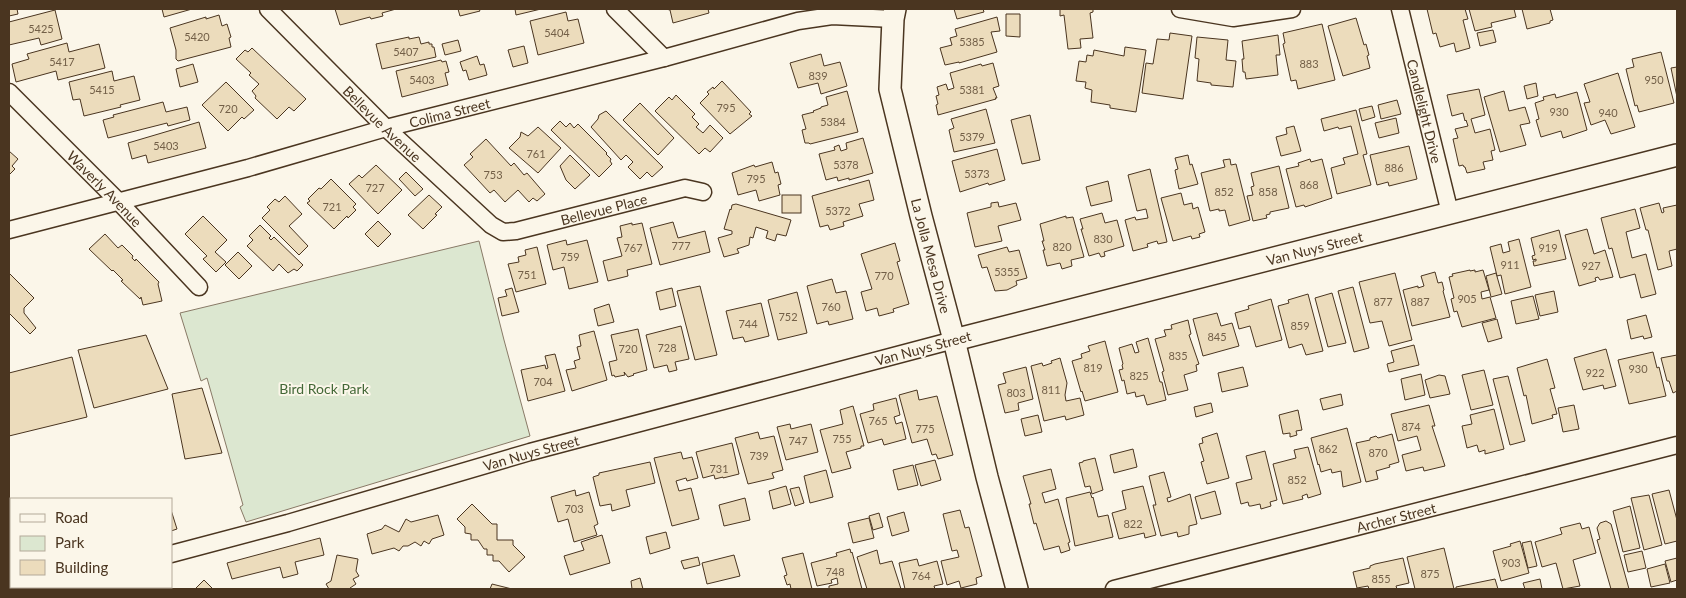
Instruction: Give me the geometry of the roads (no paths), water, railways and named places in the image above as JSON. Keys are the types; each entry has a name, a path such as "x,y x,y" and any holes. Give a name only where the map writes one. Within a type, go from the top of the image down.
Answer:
{"street":[{"name":"Bellevue Avenue","path":"268,9 386,128 490,225 503,232"},
{"path":"615,9 664,58"},
{"path":"1180,9 1233,18 1292,9"},
{"name":"Candlelight Drive","path":"1400,9 1450,213"},
{"name":"Colima Street","path":"9,230 248,168 386,128 664,58 798,21 832,16 894,14"},
{"name":"La Jolla Mesa Drive","path":"894,14 890,89 987,477 1017,589"},
{"name":"Waverly Avenue","path":"9,92 119,202 199,287"},
{"name":"Van Nuys Street","path":"172,554 297,520 530,452 954,340 1677,155"},
{"name":"Bellevue Place","path":"503,232 516,231 685,188 703,192"},
{"name":"Archer Street","path":"1114,589 1677,444"}],"park label":[{"name":"Bird Rock Park","path":"324,388"}]}
